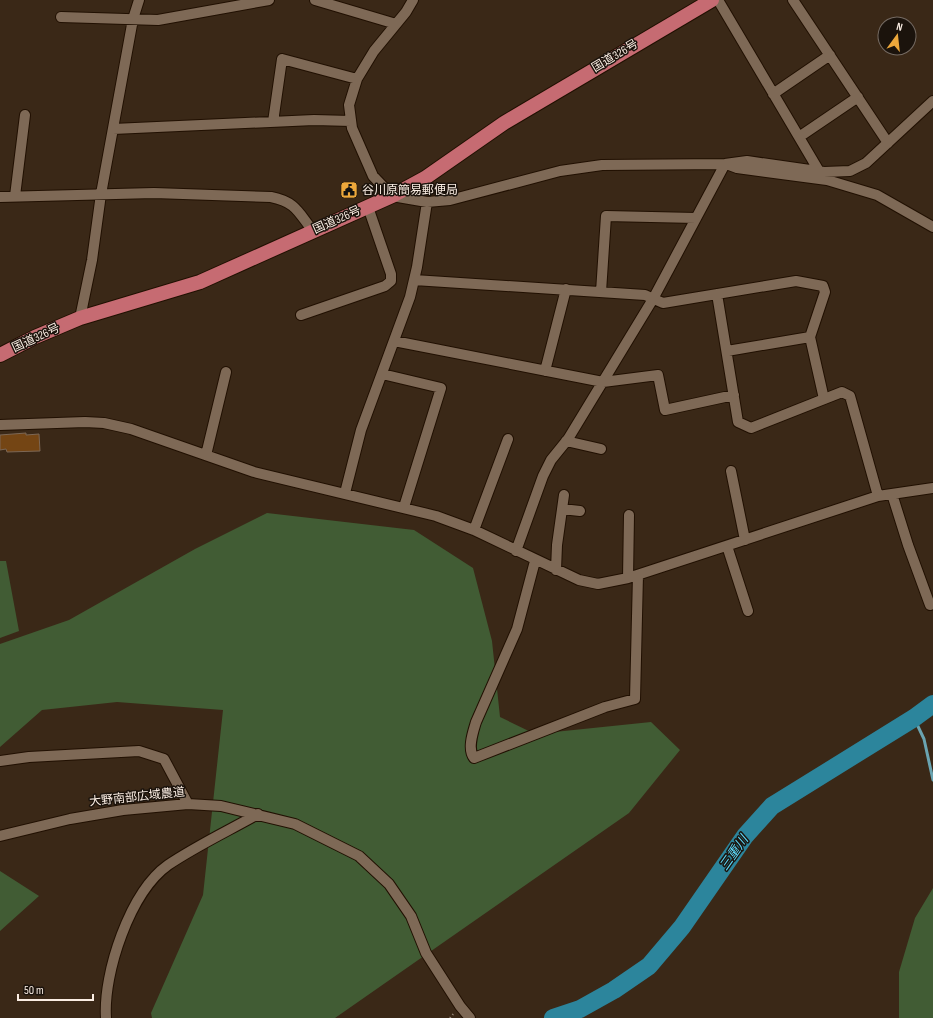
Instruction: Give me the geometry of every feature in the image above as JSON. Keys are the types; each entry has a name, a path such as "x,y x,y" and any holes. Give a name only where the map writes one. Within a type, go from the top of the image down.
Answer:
{"highway":[{"name":"国道326号","path":"0,354 80,318 200,282 392,196 425,178 504,123 712,0"}],"street":[{"path":"80,318 92,260 101,194 133,19 139,0"},
{"path":"62,17 158,20 233,3 269,0"},
{"path":"315,0 396,24"},
{"path":"413,0 406,12 374,51 358,78 349,105 352,128 373,176 392,196 427,202 467,196 560,171 602,165 725,164 747,161 819,171 850,171 866,163 933,101"},
{"path":"718,0 819,171"},
{"path":"793,0 888,142"},
{"path":"773,94 830,55"},
{"path":"272,122 282,59 358,78"},
{"path":"799,137 858,97"},
{"path":"15,196 25,115"},
{"path":"113,129 314,120 351,122"},
{"path":"516,552 543,476 551,460 566,441 653,299 725,164"},
{"path":"725,164 736,168 827,180 877,195 933,227"},
{"path":"0,197 154,193 271,197 286,200 296,208 313,231"},
{"path":"345,492 361,430 394,341 414,280 427,202"},
{"path":"301,315 385,286 391,281 391,274 368,207"},
{"path":"601,292 606,216 696,218"},
{"path":"414,280 645,295 663,303 796,281 823,286 825,292 810,337 824,398"},
{"path":"545,370 566,289"},
{"path":"717,294 738,422 751,428 842,392 850,396 878,496"},
{"path":"727,351 810,337"},
{"path":"394,341 603,382 658,375 665,410 734,395"},
{"path":"206,455 226,372"},
{"path":"382,374 441,388 404,507"},
{"path":"0,424 85,422 104,423 131,429 254,472 345,492 436,516 474,530 516,552 578,580 598,584 633,576 878,496 933,488"},
{"path":"474,530 508,439"},
{"path":"566,441 601,449"},
{"path":"731,471 745,540"},
{"path":"892,494 930,605"},
{"path":"556,570 557,545 564,496"},
{"path":"562,509 580,511"},
{"path":"535,561 516,630 476,722 472,737 472,755 474,758 605,707 635,699 633,576 629,515"},
{"path":"727,546 748,611"},
{"path":"0,761 29,757 139,751 164,759 188,804"},
{"name":"大野南部広域農道","path":"0,836 70,818 131,809 188,804 221,806 295,824 329,839 359,856 390,884 411,916 426,953 460,1006 469,1017"},
{"path":"106,1018 108,977 128,917 142,892 167,866 258,814"}],"green space":[{"path":"267,513 414,530 473,568 492,641 500,717 535,734 651,722 680,750 629,813 335,1018 152,1018 151,1013 203,895 223,710 117,702 42,710 0,747 0,644 69,620 195,549"},
{"path":"0,561 6,561 19,631 0,638"},
{"path":"0,871 39,896 0,931"},
{"path":"933,888 933,1018 899,1018 899,972 915,918"}],"building":[{"path":"26,433 26,435 39,434 40,451 7,452 6,449 0,450 0,435"}],"waterway":[{"name":"三重川","path":"553,1018 580,1009 614,990 649,966 682,927 745,836 772,806 914,718 933,704"},
{"path":"914,718 924,739 933,780"}],"place":[{"name":"谷川原簡易郵便局","path":"349,190"}]}
